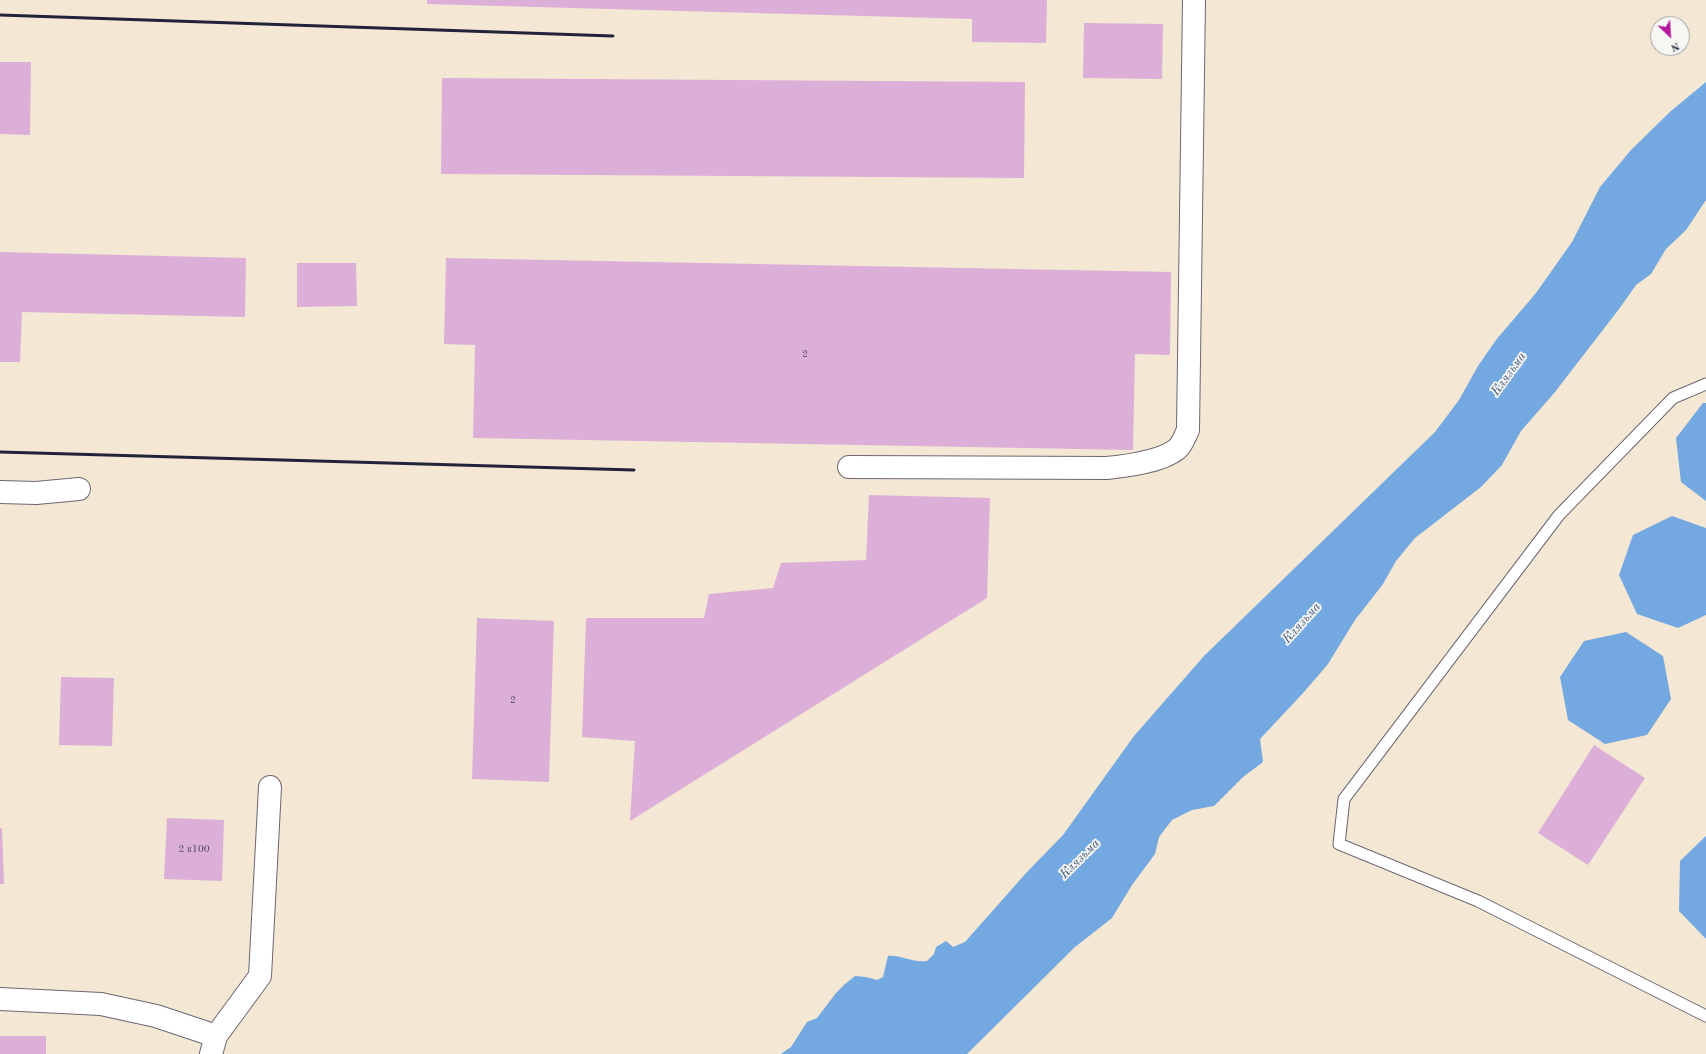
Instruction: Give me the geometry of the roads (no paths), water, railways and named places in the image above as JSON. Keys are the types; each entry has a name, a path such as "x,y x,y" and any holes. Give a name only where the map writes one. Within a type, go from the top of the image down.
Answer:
{"street":[{"path":"849,467 1107,468 1131,466 1157,459 1177,449 1188,430 1194,0"},
{"path":"0,492 36,493 79,489"},
{"path":"0,999 101,1004 156,1016 214,1045 260,976 270,787"}],"lane":[{"path":"1706,384 1673,398 1559,516 1344,799 1339,844 1478,902 1706,1016"}],"water":[{"name":"Клязьма","path":"1706,82 1706,200 1686,230 1666,249 1651,274 1636,285 1555,392 1521,431 1502,465 1481,487 1415,538 1396,561 1383,584 1355,620 1328,664 1260,739 1263,762 1243,777 1214,806 1192,810 1172,820 1159,837 1155,854 1132,885 1112,918 1075,947 967,1054 781,1054 791,1047 807,1022 817,1018 836,993 855,976 877,980 883,977 888,956 896,956 916,961 927,961 934,954 936,947 946,941 953,947 965,942 1027,872 1063,835 1134,736 1204,656 1435,432 1459,400 1478,366 1496,340 1536,293 1572,242 1600,187 1631,150 1671,111"},
{"path":"1703,403 1706,403 1706,501 1681,482 1676,438"},
{"path":"1672,516 1706,528 1706,615 1678,628 1637,614 1619,575 1633,535"},
{"path":"1626,632 1663,656 1671,699 1647,735 1605,744 1568,720 1560,677 1584,641"},
{"path":"1706,836 1706,939 1679,911 1680,861"}],"railway":[{"path":"0,15 613,36"},
{"path":"0,452 634,470"}]}
